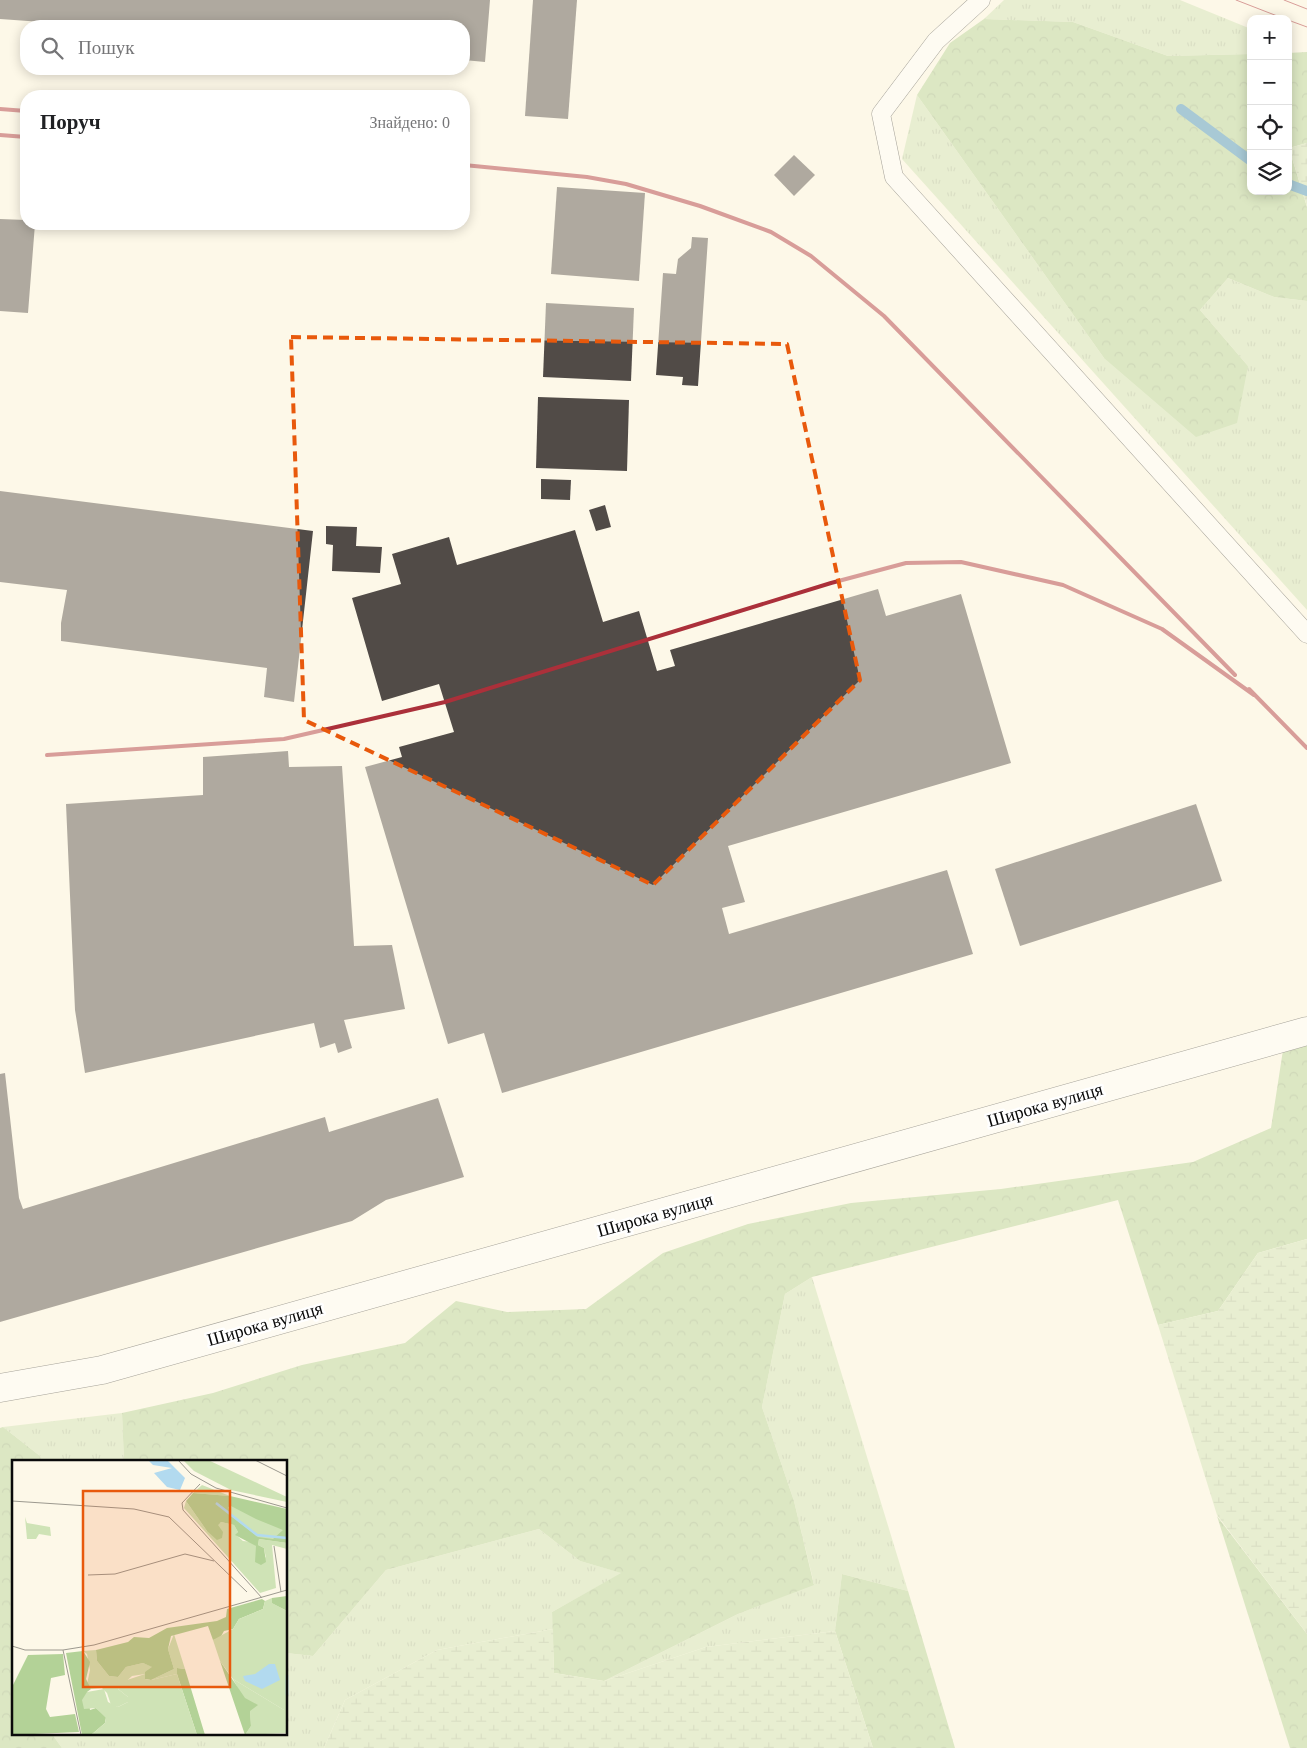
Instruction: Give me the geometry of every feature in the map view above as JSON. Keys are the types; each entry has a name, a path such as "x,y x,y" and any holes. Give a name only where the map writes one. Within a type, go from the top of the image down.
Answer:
{"street":[{"name":"Широка вулиця","path":"0,1388 102,1370 1307,1032"}],"lane":[{"path":"981,0 936,41 880,114 894,177 1307,634"}],"highlighted area":[{"path":"291,337 787,344 860,680 653,885 304,720"}],"green space":[{"path":"1004,0 1180,0 1247,27 1247,54 1168,56 1073,22 984,19"},
{"path":"984,19 1073,22 1168,56 1247,54 1247,195 1292,195 1292,158 1307,207 1307,301 1274,297 1228,278 1200,310 1248,366 1237,423 1196,437 1104,358 917,95 950,43"},
{"path":"1307,52 1307,143 1292,147 1292,53"},
{"path":"917,95 1104,358 1248,366 1200,310 1228,278 1274,297 1307,301 1307,610 902,159"},
{"path":"1307,143 1307,207 1292,158 1292,147"},
{"path":"1307,1043 1307,1239 1258,1253 1218,1311 1158,1325 1118,1200 812,1277 785,1294 762,1407 794,1501 814,1585 738,1614 604,1681 554,1673 552,1612 621,1573 580,1561 539,1529 386,1570 313,1656 288,1653 288,1460 124,1460 122,1413 213,1393 302,1365 405,1343 456,1301 507,1312 586,1309 663,1253 748,1224 851,1203 1001,1189 1193,1162 1271,1128 1283,1050"},
{"path":"1307,1239 1307,1634 1217,1515 1158,1325 1218,1311 1258,1253"},
{"path":"812,1277 908,1591 842,1574 835,1631 706,1647 604,1681 738,1614 814,1584 794,1501 762,1407 785,1294"},
{"path":"122,1413 124,1460 41,1460 40,1456 3,1427"},
{"path":"3,1427 40,1456 41,1460 12,1460 12,1736 53,1736 62,1748 0,1748 0,1428"},
{"path":"1217,1516 1307,1634 1307,1748 1290,1748"},
{"path":"539,1529 580,1561 622,1573 552,1612 553,1629 437,1650 345,1700 324,1748 62,1748 53,1736 288,1736 288,1653 313,1656 386,1570"},
{"path":"842,1574 908,1591 955,1748 873,1748 835,1631"},
{"path":"553,1629 554,1673 604,1681 706,1647 835,1631 873,1748 324,1748 345,1700 437,1650"}],"building":[{"path":"0,0 490,0 485,62 470,61 470,20 0,19"},
{"path":"533,0 577,0 568,119 525,116"},
{"path":"794,155 815,175 794,196 774,175"},
{"path":"557,187 645,193 639,281 551,274"},
{"path":"0,219 20,220 20,230 35,230 28,313 0,311"},
{"path":"692,237 708,238 698,386 682,385 683,377 656,375 663,273 676,274 678,259 691,248"},
{"path":"546,303 634,308 631,381 543,377"},
{"path":"538,397 629,400 627,471 536,468"},
{"path":"541,479 571,480 570,500 541,499"},
{"path":"0,491 313,531 294,702 264,697 267,668 61,641 61,623 67,590 0,582"},
{"path":"605,505 611,527 596,531 589,510"},
{"path":"326,526 357,527 356,546 382,547 380,573 332,571 333,545 326,544"},
{"path":"575,530 603,622 639,611 657,671 675,666 670,650 878,589 886,616 961,594 1011,763 728,846 745,902 722,908 729,934 947,870 973,954 502,1093 484,1033 448,1044 365,767 402,757 399,747 454,732 439,684 382,701 352,598 401,584 392,554 449,537 457,565"},
{"path":"288,751 289,767 342,766 354,946 392,945 405,1009 344,1020 352,1048 338,1053 335,1043 320,1048 314,1023 85,1073 75,1010 66,804 203,795 203,757"},
{"path":"1196,804 1222,881 1020,946 995,869"},
{"path":"5,1073 19,1198 23,1209 325,1117 329,1132 438,1098 464,1177 386,1200 352,1221 0,1322 0,1074"}],"waterway":[{"path":"1181,109 1247,158"},
{"path":"1292,185 1307,191"}],"tram line":[{"path":"1236,0 1275,15"},
{"path":"1284,0 1307,9"},
{"path":"1292,21 1307,27"}],"railway":[{"path":"0,109 20,111"},
{"path":"0,135 20,137"},
{"path":"470,166 587,177 626,184 700,206 771,232 811,256 884,316 1235,675"},
{"path":"47,755 284,739 445,702 831,583 906,563 961,562 1063,585 1162,629 1254,695"},
{"path":"1249,689 1307,748"}]}
